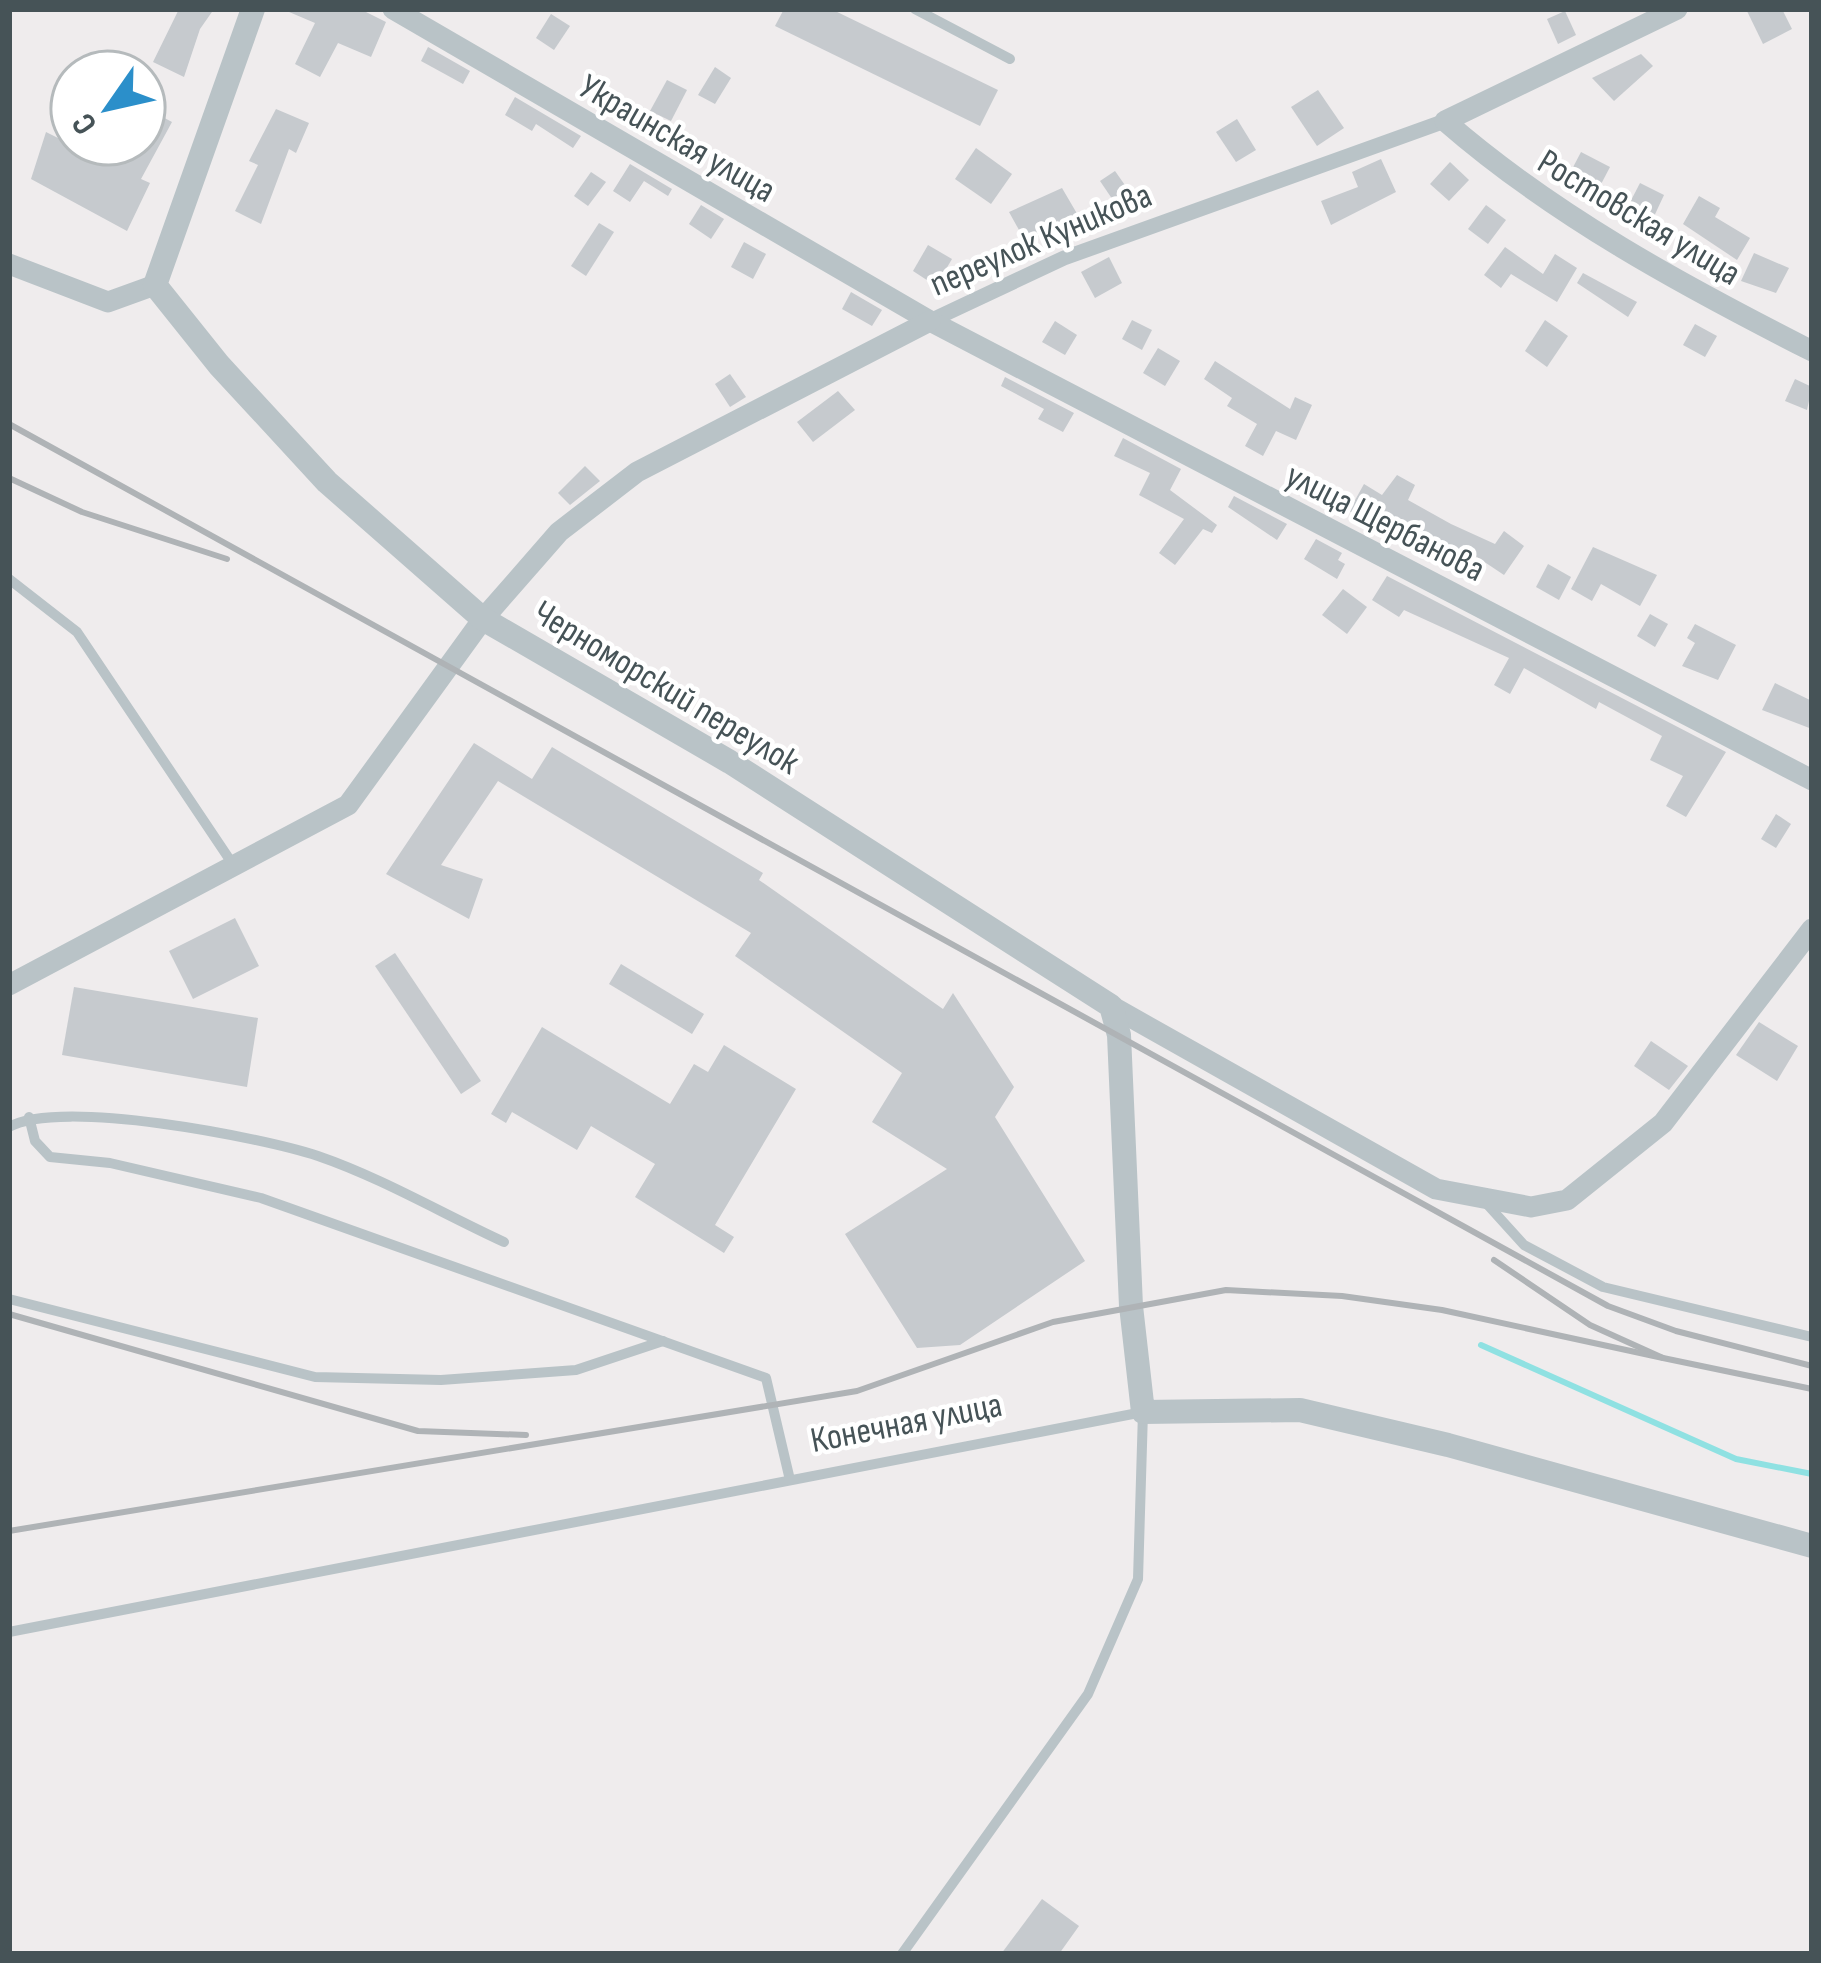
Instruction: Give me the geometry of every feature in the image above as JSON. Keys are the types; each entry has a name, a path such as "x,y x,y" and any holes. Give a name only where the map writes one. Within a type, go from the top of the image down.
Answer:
{"street":[{"path":"9,264 108,302 155,285 253,9"},
{"name":"Украинская улица","path":"393,9 930,321"},
{"name":"переулок Куникова","path":"9,985 348,806 483,619 559,532 638,472 930,321 1064,258 1445,121 1677,9"},
{"name":"Ростовская улица","path":"1445,121 1501,170 1594,230 1812,351"},
{"name":"Черноморский переулок","path":"155,285 219,365 327,482 483,619 730,762 1112,1006"},
{"name":"улица Щербанова","path":"930,321 1812,780"},
{"path":"1112,1006 1436,1189 1486,1203 1531,1207 1567,1200 1663,1123 1812,929"},
{"path":"1112,1006 1119,1035 1131,1306 1143,1412"},
{"name":"Конечная улица","path":"1143,1412 1300,1410 1448,1444 1812,1546"}],"lane":[{"path":"915,9 1010,59"},
{"path":"9,579 76,632 235,866"},
{"path":"9,1127 29,1117 109,1114 318,1156 504,1242"},
{"path":"29,1117 35,1142 50,1157 110,1162 261,1198 766,1378 790,1480"},
{"path":"1486,1203 1524,1245 1604,1287 1812,1337"},
{"path":"9,1299 315,1377 441,1380 576,1370 663,1341"},
{"path":"902,1954 1088,1694 1138,1579 1143,1412"},
{"name":"Конечная улица","path":"9,1632 1143,1412"}],"building":[{"path":"179,9 214,9 200,29 184,77 168,69 168,48 160,48"},
{"path":"282,9 360,9 386,22 371,57 338,43 320,77 295,64 315,23"},
{"path":"784,9 831,9 998,90 980,126 775,26"},
{"path":"1746,9 1782,9 1792,29 1763,44"},
{"path":"1565,11 1576,35 1558,44 1547,19"},
{"path":"551,14 570,26 554,50 536,38"},
{"path":"428,47 470,71 463,84 421,61"},
{"path":"1641,54 1653,66 1614,101 1592,78"},
{"path":"715,67 731,78 715,104 698,95"},
{"path":"667,80 687,90 671,121 650,111"},
{"path":"1318,90 1344,128 1317,146 1291,107"},
{"path":"515,97 581,136 573,148 536,124 532,131 505,115"},
{"path":"276,109 309,123 296,153 289,149 261,224 235,211 258,165 249,161"},
{"path":"1237,119 1256,150 1236,162 1216,132"},
{"path":"46,132 48,168 147,168 141,179 150,183 127,231 31,179"},
{"path":"976,148 1012,174 991,204 955,179"},
{"path":"1581,152 1610,167 1599,188 1570,173"},
{"path":"1381,159 1396,192 1331,225 1321,201 1358,187 1352,172"},
{"path":"1450,162 1469,180 1449,201 1430,184"},
{"path":"630,164 672,189 668,196 644,181 630,202 613,191"},
{"path":"1115,171 1134,198 1119,209 1100,181"},
{"path":"591,172 606,182 588,206 574,196"},
{"path":"1640,183 1664,195 1650,225 1625,212"},
{"path":"1062,188 1079,217 1041,239 1034,233 1024,239 1009,212"},
{"path":"1699,196 1720,208 1715,217 1750,238 1737,260 1683,224"},
{"path":"701,205 724,219 711,239 689,224"},
{"path":"1486,205 1506,220 1488,244 1468,229"},
{"path":"599,223 614,232 586,276 571,266"},
{"path":"744,242 766,254 753,279 731,267"},
{"path":"928,245 952,259 936,286 913,271"},
{"path":"1505,247 1543,274 1555,254 1577,268 1557,302 1511,274 1501,288 1484,275"},
{"path":"1754,253 1789,268 1776,293 1741,281"},
{"path":"1109,257 1122,283 1095,298 1081,272"},
{"path":"1583,273 1637,302 1628,317 1577,283"},
{"path":"851,292 882,310 872,326 842,309"},
{"path":"1132,320 1152,330 1142,350 1122,339"},
{"path":"1545,320 1568,336 1547,367 1525,351"},
{"path":"1055,321 1077,335 1065,355 1042,342"},
{"path":"1695,324 1717,336 1705,357 1683,345"},
{"path":"1158,348 1180,361 1165,386 1143,373"},
{"path":"1215,361 1290,409 1295,397 1312,405 1296,440 1276,431 1263,456 1245,446 1257,424 1227,406 1232,398 1204,379"},
{"path":"730,374 746,397 730,407 715,384"},
{"path":"1005,377 1074,413 1063,432 1038,419 1044,409 1001,386"},
{"path":"1795,379 1812,387 1807,410 1785,401"},
{"path":"838,391 855,410 813,442 797,422"},
{"path":"1123,438 1181,469 1170,490 1217,525 1212,533 1203,529 1175,565 1159,553 1184,519 1139,495 1150,473 1114,456"},
{"path":"585,466 600,481 570,505 558,493"},
{"path":"1397,475 1415,485 1408,500 1495,544 1504,531 1524,546 1504,575 1465,549 1462,557 1397,527 1393,536 1349,511 1364,484 1382,495"},
{"path":"1234,496 1287,524 1277,540 1228,507"},
{"path":"1316,539 1342,553 1338,560 1345,564 1337,579 1304,559"},
{"path":"1593,547 1657,575 1640,606 1601,584 1592,601 1571,589"},
{"path":"1548,564 1571,577 1559,600 1536,587"},
{"path":"1387,576 1726,752 1686,817 1666,806 1683,776 1650,760 1662,736 1599,702 1596,709 1524,668 1510,694 1494,685 1509,658 1404,610 1399,617 1372,600"},
{"path":"1343,589 1367,607 1347,634 1322,615"},
{"path":"1650,614 1668,624 1655,647 1637,636"},
{"path":"1695,624 1736,645 1718,680 1682,666 1695,643 1687,638"},
{"path":"1775,683 1812,701 1812,729 1762,710"},
{"path":"474,743 532,779 552,747 763,873 759,880 943,1009 953,993 1014,1087 995,1117 1085,1261 960,1345 917,1348 845,1234 947,1169 872,1122 902,1073 735,956 751,933 498,781 441,865 483,879 469,919 386,874"},
{"path":"1776,814 1791,824 1776,848 1761,839"},
{"path":"235,918 259,966 193,999 169,951"},
{"path":"395,953 481,1081 461,1094 375,966"},
{"path":"621,964 704,1014 692,1034 609,984"},
{"path":"74,987 258,1018 247,1087 62,1055"},
{"path":"1759,1022 1798,1046 1777,1081 1736,1055"},
{"path":"542,1027 670,1104 694,1064 708,1072 724,1045 796,1089 715,1225 734,1237 724,1253 635,1197 655,1164 591,1126 577,1150 512,1112 506,1123 491,1114"},
{"path":"1651,1041 1688,1066 1669,1090 1634,1066"},
{"path":"1042,1899 1079,1926 1059,1954 1001,1954"}],"waterway":[{"path":"1481,1345 1736,1459 1812,1474"}],"railway":[{"path":"9,424 1608,1306 1676,1331 1812,1366"},
{"path":"9,478 82,512 227,559"},
{"path":"1494,1260 1590,1325 1663,1358 1812,1389"},
{"path":"9,1531 857,1391 1053,1322 1226,1290 1342,1296 1442,1310 1663,1358"},
{"path":"9,1314 418,1431 526,1435"}]}
